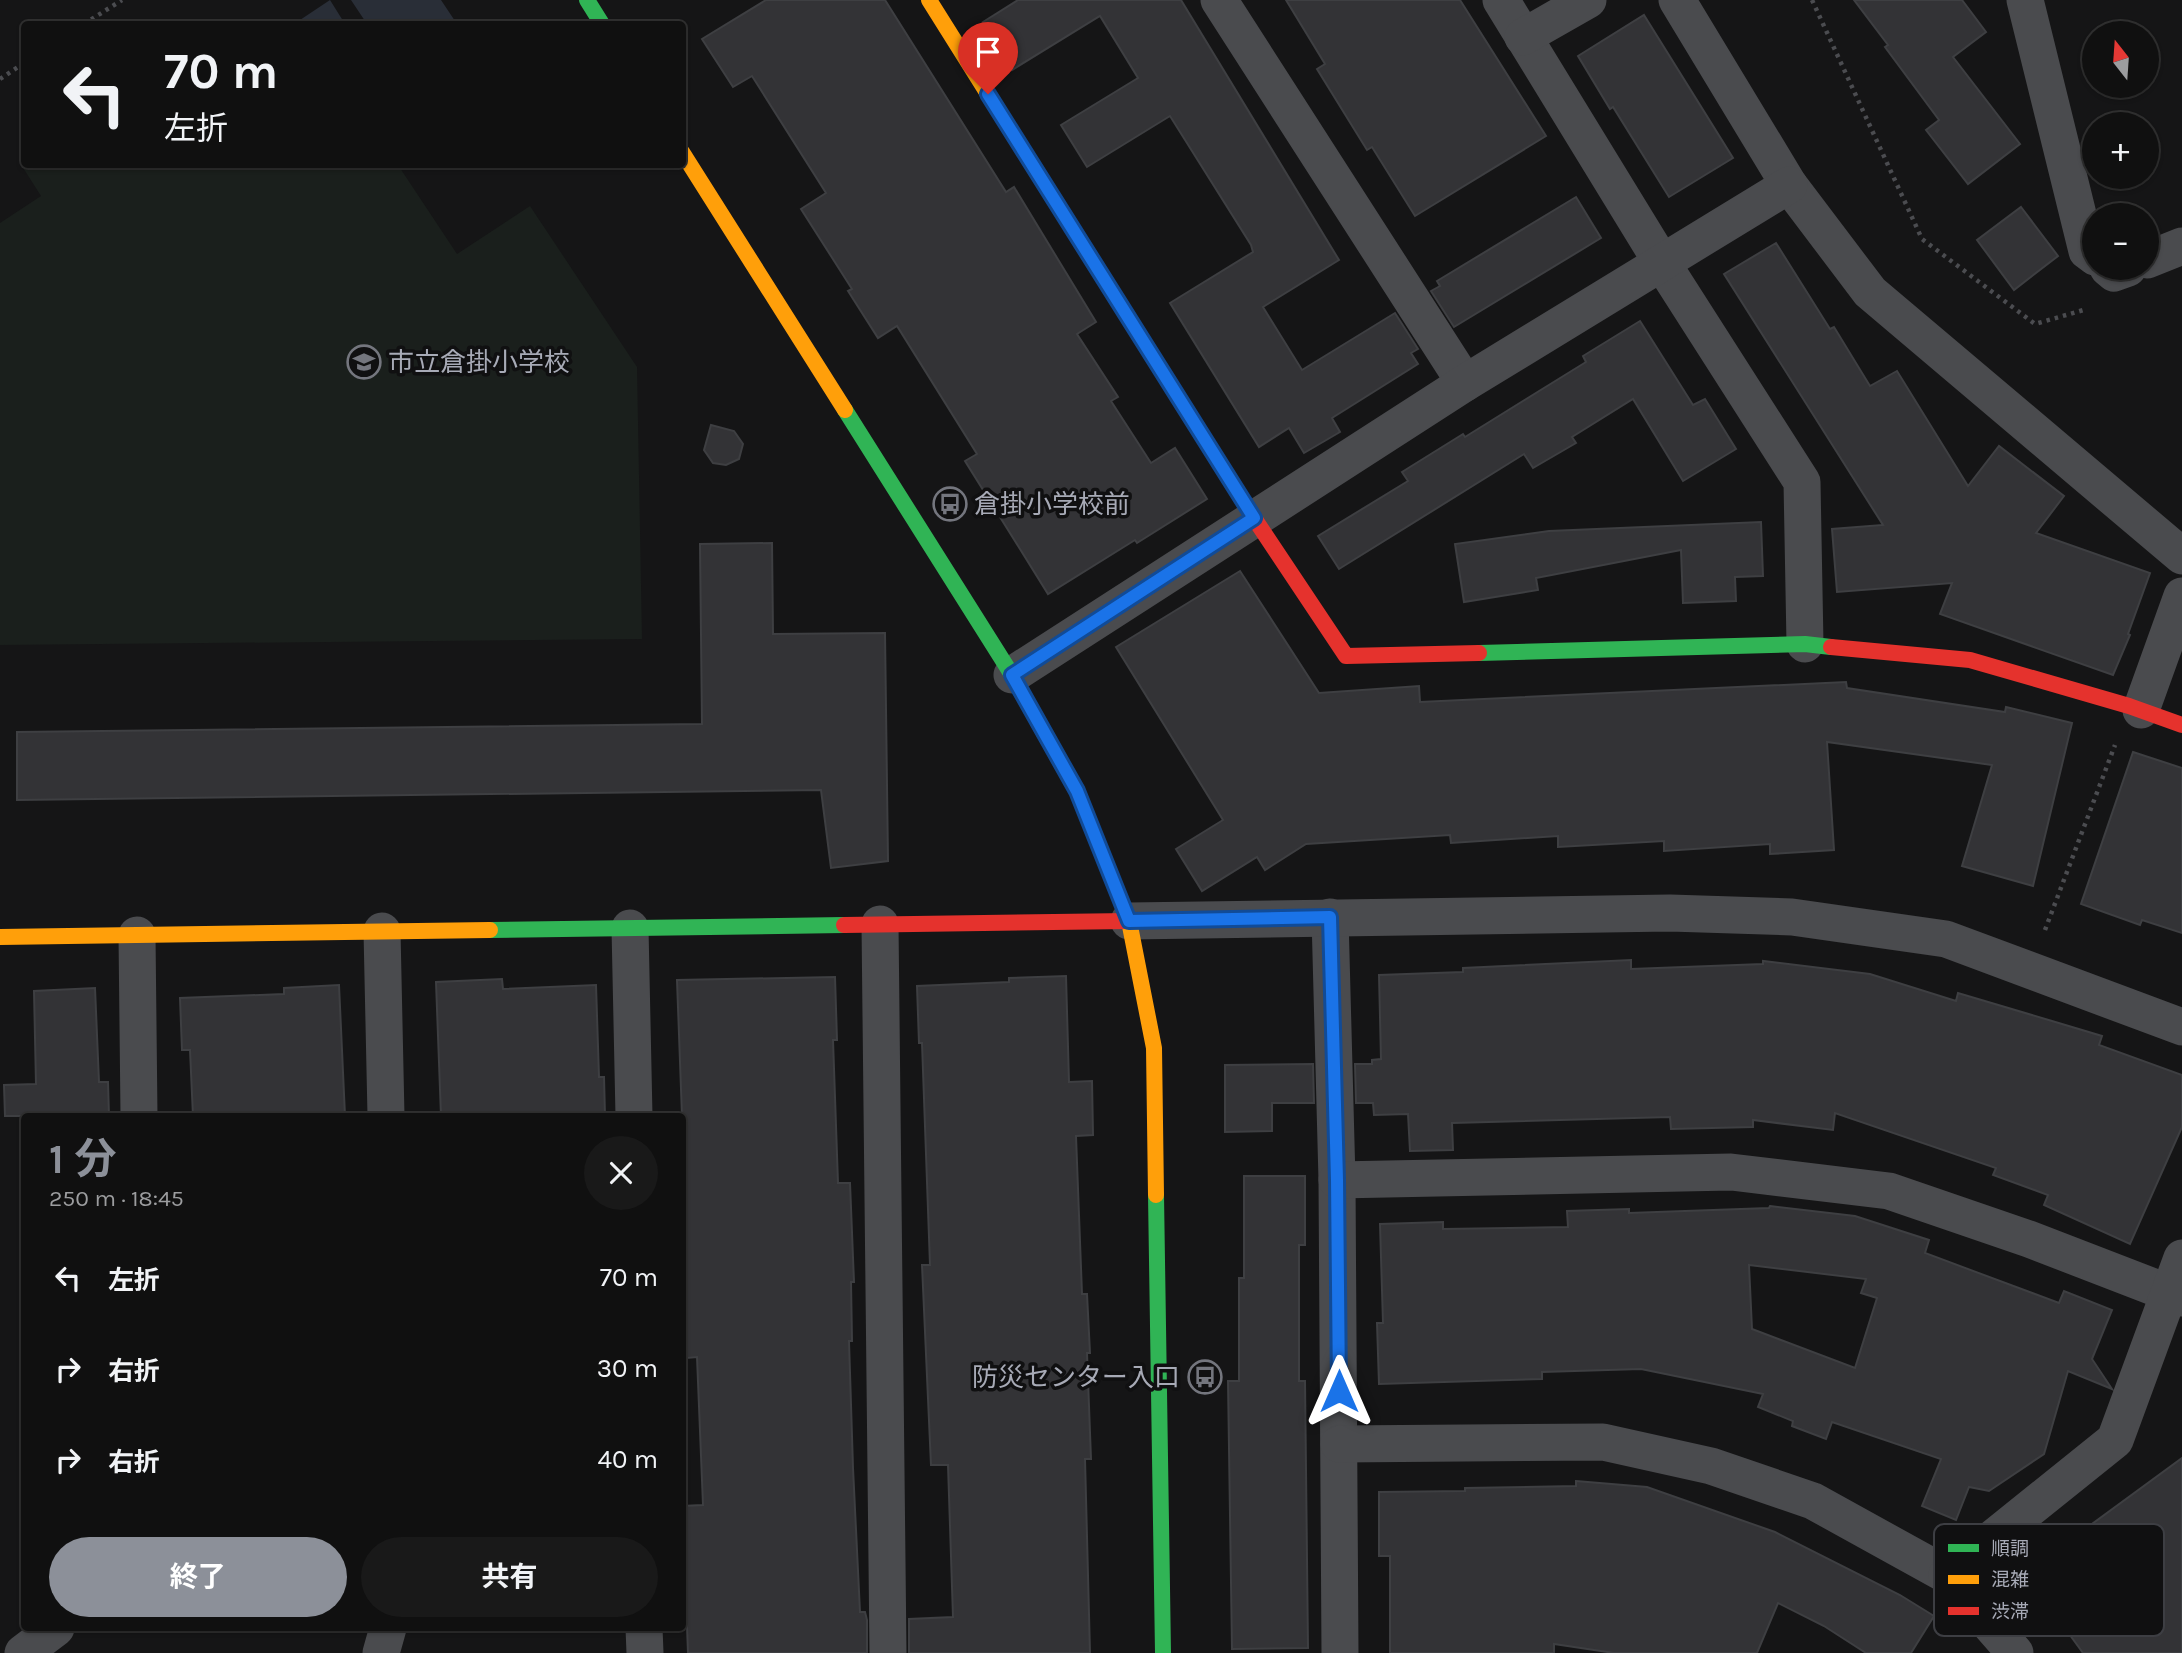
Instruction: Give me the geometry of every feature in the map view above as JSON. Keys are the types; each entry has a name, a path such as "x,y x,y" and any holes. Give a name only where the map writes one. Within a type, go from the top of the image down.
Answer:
{"street":[{"path":"587,0 600,21"},
{"path":"929,0 1254,518 1346,656 1805,645 1970,660 2135,708 2182,725"},
{"path":"1219,0 1465,383"},
{"path":"1501,0 1662,263 1802,482 1805,645"},
{"path":"1523,37 1588,0"},
{"path":"1677,0 1789,185 1870,292 2182,556"},
{"path":"2025,0 2082,231"},
{"path":"686,158 1012,675 1077,791 1129,921 1154,1048 1163,1653"},
{"path":"1012,675 1465,383 1789,185"},
{"path":"2159,255 2182,246"},
{"path":"2135,708 2182,596"},
{"path":"0,937 1670,913 1792,917 1946,939 2182,1027"},
{"path":"1330,917 1337,1180 1340,1653"},
{"path":"880,924 888,1653"},
{"path":"630,928 634,1113"},
{"path":"382,931 386,1113"},
{"path":"137,935 139,1113"},
{"path":"1337,1180 1731,1172 1889,1191 2029,1239 2176,1295"},
{"path":"2010,1524 2115,1440 2176,1295 2182,1258"},
{"path":"1339,1444 1603,1442 1712,1466 1813,1501 1934,1568"},
{"path":"23,1653 52,1631"},
{"path":"382,1653 387,1631"},
{"path":"645,1631 645,1653"},
{"path":"2000,1636 2015,1653"}],"path":[{"path":"89,21 122,0"},
{"path":"1812,0 1922,239 2035,324 2087,309"},
{"path":"0,79 21,65"},
{"path":"2044,932 2135,708"}],"shaded area":[{"path":"330,0 343,21 301,21"},
{"path":"351,0 441,0 455,21 365,21"},
{"path":"23,168 400,168 457,254 530,206 637,367 642,639 0,645 0,223 41,196"}],"building":[{"path":"766,0 885,0 1006,192 1014,187 1096,322 1077,334 1118,397 1111,401 1151,463 1175,448 1207,499 1048,594 965,461 977,454 897,326 878,338 848,291 852,289 801,209 826,193 752,76 733,87 702,39"},
{"path":"1018,0 1181,0 1339,260 1263,307 1302,370 1395,313 1418,349 1411,353 1418,364 1332,418 1340,432 1304,453 1289,428 1259,447 1170,303 1253,252 1251,245 1170,116 1087,167 1061,125 1138,78 1100,16 1012,70 983,22"},
{"path":"1286,0 1460,0 1546,136 1415,216 1372,147 1367,150 1317,69 1325,64"},
{"path":"1854,0 1962,0 1986,32 1953,57 2020,144 1968,184 1926,130 1939,120"},
{"path":"1644,15 1733,158 1669,197 1578,56"},
{"path":"1576,197 1601,238 1454,327 1431,291 1440,286 1437,281"},
{"path":"2021,207 2058,256 2014,290 1977,240"},
{"path":"1776,243 1830,329 1834,327 1870,386 1897,371 1968,486 1999,446 2064,496 2036,533 2150,573 2128,634 2130,635 2113,675 1940,614 1952,583 1837,592 1832,529 1883,525 1724,274"},
{"path":"1640,321 1693,405 1705,399 1736,449 1683,481 1633,399 1572,437 1576,443 1533,468 1524,454 1339,569 1318,536 1408,481 1402,472 1463,434 1465,437 1586,362 1583,356"},
{"path":"711,425 734,431 743,444 739,459 726,465 713,463 704,450"},
{"path":"1761,522 1763,576 1735,577 1736,601 1683,603 1681,550 1536,578 1538,590 1464,602 1455,544 1549,531"},
{"path":"772,543 773,634 885,633 888,861 831,868 821,790 17,800 17,732 702,724 700,544"},
{"path":"1240,571 1319,693 1419,686 1420,702 1846,682 1847,688 2005,712 2006,707 2072,723 2033,886 1962,866 1992,765 1827,742 1834,850 1770,854 1770,844 1664,851 1664,841 1558,847 1558,836 1451,843 1450,835 1306,844 1265,870 1257,857 1202,891 1176,849 1223,820 1116,647"},
{"path":"2133,752 2182,768 2182,933 2142,920 2140,925 2081,904"},
{"path":"1631,960 1631,969 1763,964 1763,961 1870,974 1956,1001 1958,993 2102,1036 2099,1045 2182,1075 2182,1127 2130,1244 2044,1205 2048,1195 1993,1175 1996,1168 1835,1113 1833,1130 1753,1120 1753,1127 1671,1129 1670,1117 1452,1123 1453,1150 1410,1151 1408,1114 1374,1115 1373,1103 1356,1103 1355,1064 1372,1064 1372,1060 1381,1059 1379,975"},
{"path":"1066,976 1069,1082 1092,1081 1093,1135 1076,1136 1082,1294 1087,1294 1090,1353 1087,1353 1091,1459 1085,1459 1090,1653 909,1653 909,1619 953,1617 948,1465 931,1465 922,1265 930,1265 922,1043 919,1043 917,986 1009,982 1009,978"},
{"path":"835,977 837,1040 833,1040 838,1183 850,1183 854,1282 851,1282 852,1341 849,1341 853,1468 860,1612 865,1612 867,1620 867,1653 688,1653 686,1506 703,1505 697,1357 687,1358 686,1113 682,1113 677,980"},
{"path":"502,979 503,989 596,985 599,1077 604,1077 605,1113 441,1113 436,982"},
{"path":"339,985 345,1113 193,1113 190,1050 182,1050 180,998 284,994 284,988"},
{"path":"95,988 99,1082 108,1082 109,1113 21,1113 21,1116 5,1116 4,1085 36,1084 34,991"},
{"path":"1313,1064 1314,1103 1272,1103 1272,1131 1225,1132 1225,1065"},
{"path":"1244,1176 1305,1176 1305,1245 1299,1245 1299,1381 1305,1381 1308,1648 1232,1649 1228,1381 1239,1381 1239,1278 1244,1278"},
{"path":"1769,1208 1855,1216 1929,1240 1925,1253 2059,1303 2064,1291 2112,1310 2092,1359 2112,1389 2068,1371 2044,1454 1989,1491 1969,1487 1956,1520 1922,1506 1941,1459 1832,1422 1826,1439 1792,1426 1793,1421 1758,1407 1763,1394 1641,1369 1542,1372 1542,1379 1379,1384 1377,1323 1383,1323 1380,1224 1443,1222 1443,1229 1568,1227 1567,1211 1629,1209 1629,1213","holes":["1749,1265 1866,1279 1861,1293 1877,1298 1855,1368 1752,1329"]},
{"path":"2182,1458 2182,1653 2083,1653 2071,1636 2164,1636 2164,1524 2092,1524"},
{"path":"1576,1481 1647,1487 1775,1532 1900,1595 1934,1616 1911,1653 1866,1653 1824,1626 1778,1603 1757,1653 1614,1653 1554,1644 1554,1653 1390,1653 1390,1556 1379,1556 1379,1492 1576,1486"}],"traffic: fast":[{"path":"587,0 600,21"},
{"path":"845,410 1012,675 1038,722"},
{"path":"1479,653 1805,644 1831,647"},
{"path":"490,930 844,925"},
{"path":"1156,1195 1163,1653"}],"traffic: slow":[{"path":"929,0 1163,373"},
{"path":"686,158 845,410"},
{"path":"1038,722 1077,791 1129,921 1154,1048 1156,1195"},
{"path":"0,937 490,930"}],"traffic: jam":[{"path":"1163,373 1254,518 1346,656 1479,653"},
{"path":"1831,647 1970,660 2129,706 2182,725"},
{"path":"844,925 1129,921"}],"place":[{"name":"市立倉掛小学校","path":"364,362"},
{"name":"倉掛小学校前","path":"950,504"},
{"name":"防災センター入口","path":"1205,1377"}],"route":[{"path":"988,94 1254,518 1012,675 1077,791 1129,921 1330,917 1339,1391"}]}
